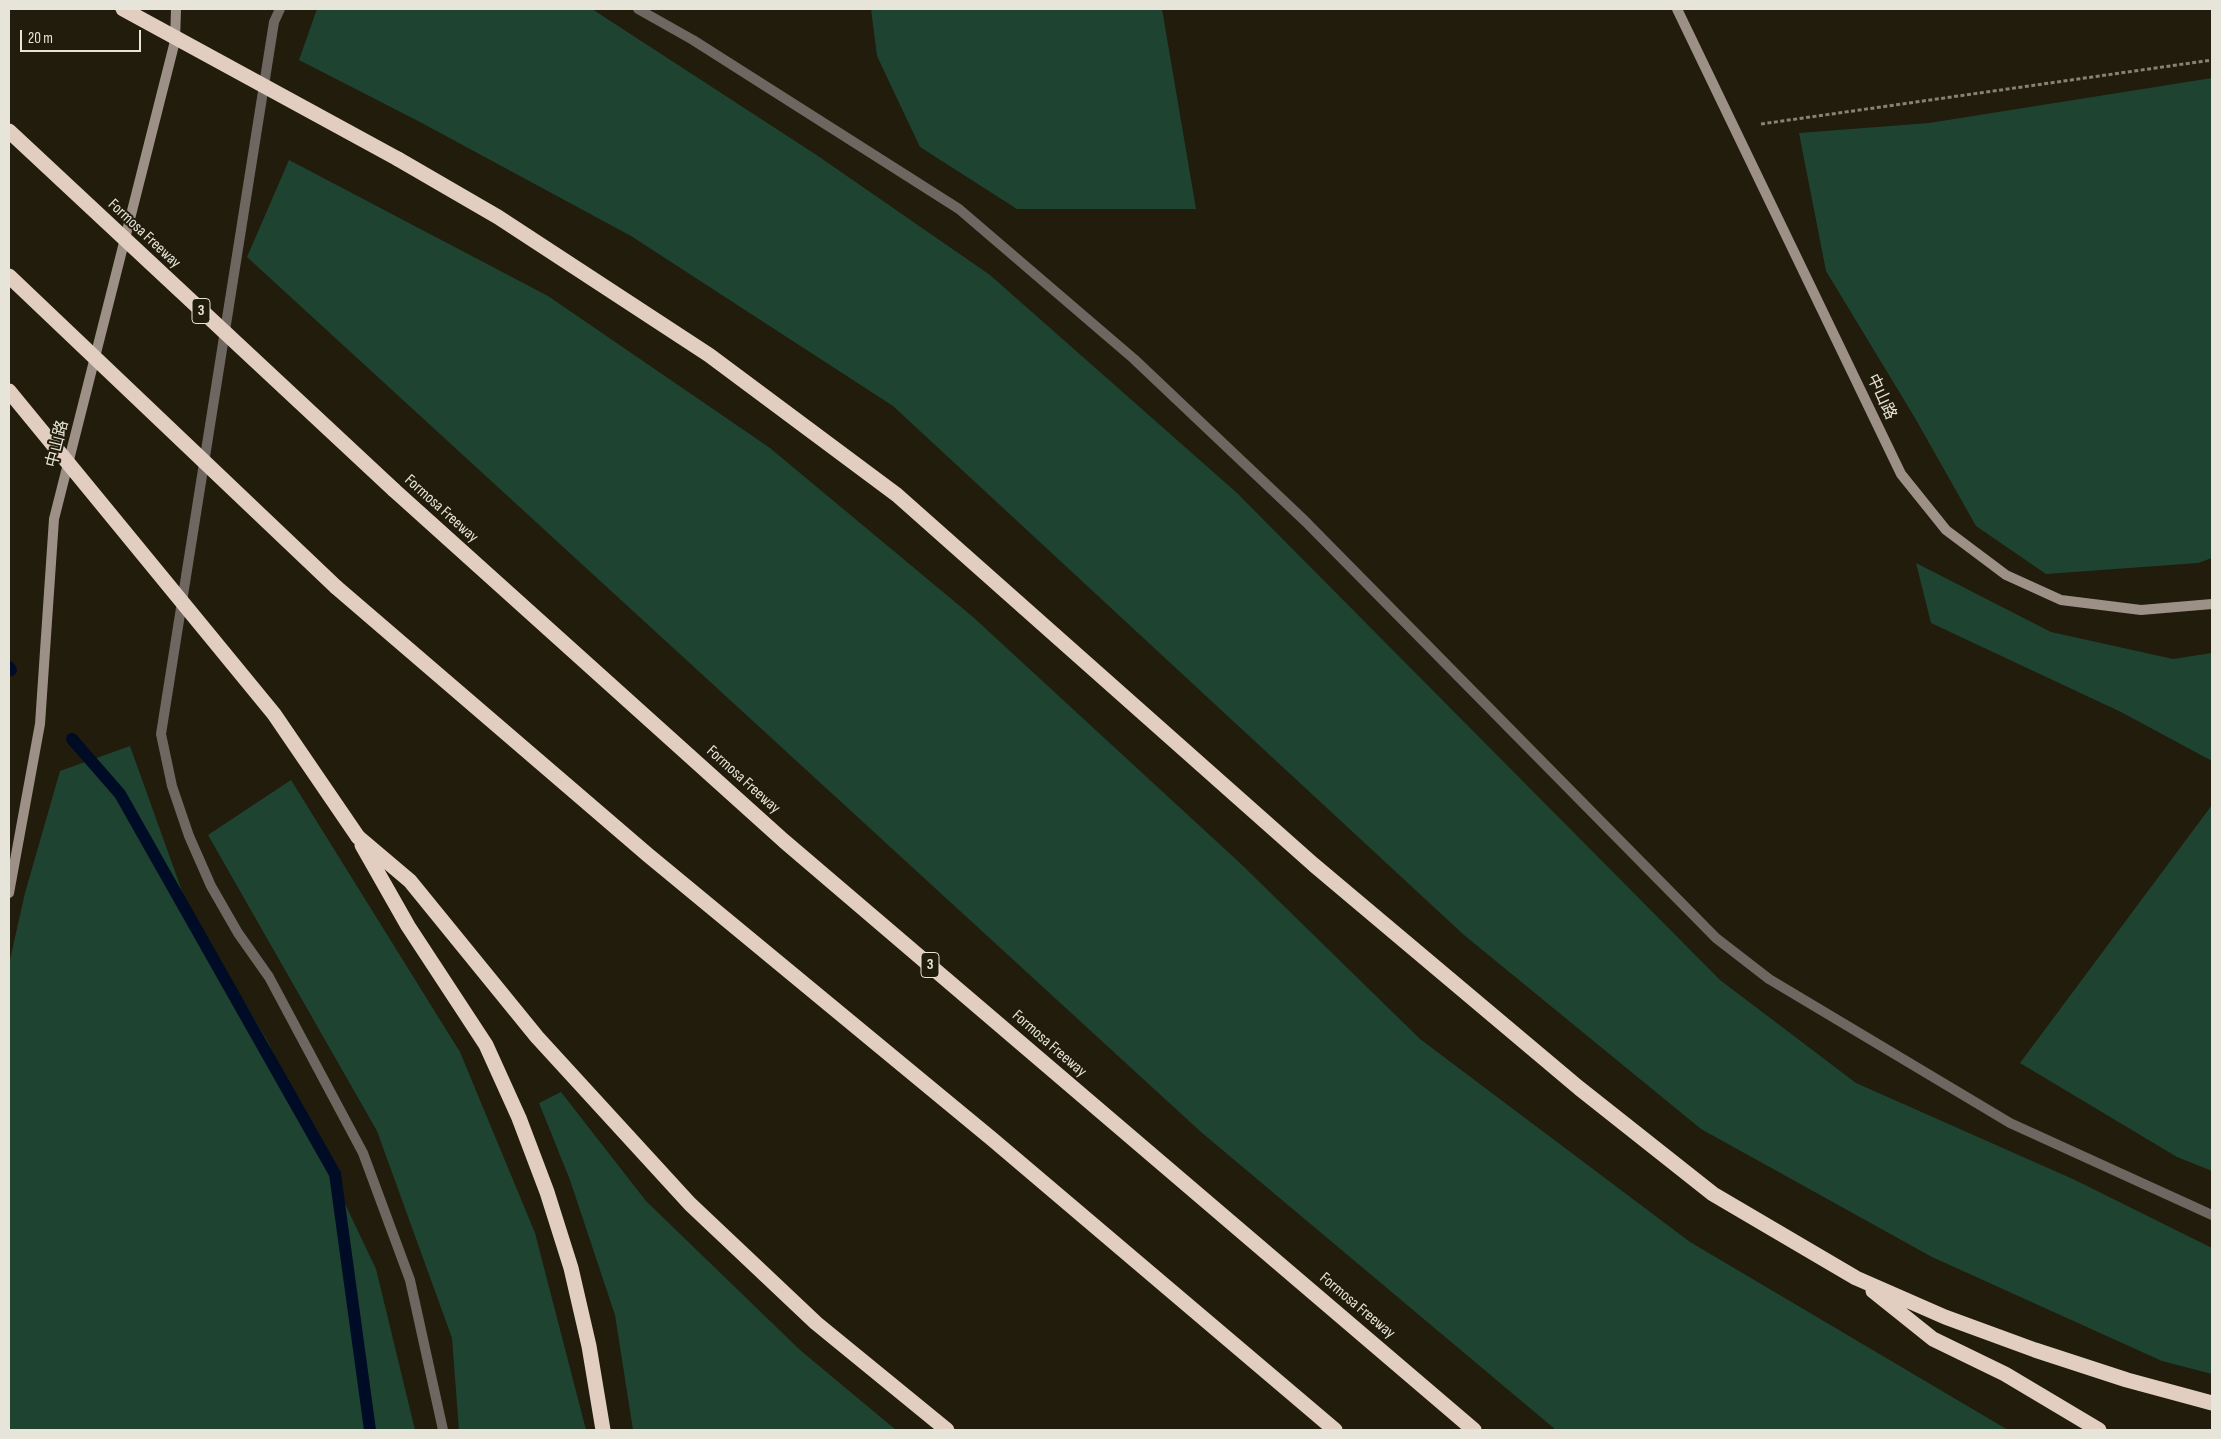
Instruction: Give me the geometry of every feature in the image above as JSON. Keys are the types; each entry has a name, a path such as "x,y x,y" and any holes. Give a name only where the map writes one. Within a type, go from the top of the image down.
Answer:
{"highway":[{"path":"123,9 398,159 498,217 709,355 896,494 1314,866 1579,1088 1713,1194 1856,1278 1945,1317 2035,1350 2127,1380 2212,1403"},
{"name":"Formosa Freeway","path":"9,131 394,490 784,841 1474,1430"},
{"path":"9,276 336,587 648,855 992,1139 1335,1430"},
{"path":"9,391 274,714 358,837 408,926 486,1045 519,1118 547,1192 570,1268 589,1346 603,1430"},
{"path":"358,837 410,881 537,1037 690,1204 816,1323 947,1430"},
{"path":"1856,1278 1933,1339 2005,1374 2099,1430"}],"street":[{"name":"中山路","path":"9,893 40,724 54,519 175,41 176,9"},
{"name":"中山路","path":"1677,9 1901,474 1946,530 2006,575 2061,600 2141,610 2212,604"}],"lane":[{"path":"280,9 274,22 160,734 174,794 189,836 211,886 238,934 269,977 363,1153 410,1280 443,1430"},
{"path":"638,9 693,40 959,209 1127,352 1305,521 1716,938 1769,979 2010,1123 2212,1215"}],"path":[{"path":"1733,128 2212,60"}],"green space":[{"path":"317,9 592,9 818,156 990,275 1237,493 1720,980 1856,1083 2075,1180 2212,1248 2212,1374 2162,1361 1932,1257 1701,1129 1464,935 893,406 631,236 420,122 299,60"},
{"path":"871,9 1162,9 1196,209 1017,209 920,147 877,56"},
{"path":"2212,78 2212,558 2198,563 2046,574 1976,526 1915,418 1826,271 1799,133 1929,123"},
{"path":"289,160 548,296 770,448 973,617 1241,864 1420,1039 1690,1242 2008,1430 1556,1430 1201,1132 247,257"},
{"path":"1916,563 2051,632 2173,659 2212,653 2212,761 2121,712 1931,623"},
{"path":"130,746 187,905 268,1042 376,1269 415,1430 9,1430 9,964 25,893 60,771"},
{"path":"291,780 460,1052 535,1233 586,1430 459,1430 452,1338 377,1131 208,835"},
{"path":"2212,805 2212,1171 2177,1157 2020,1063"},
{"path":"561,1092 646,1201 800,1350 896,1430 633,1430 615,1315 570,1180 539,1103"}],"waterway":[{"path":"72,739 120,794 335,1174 370,1430"}]}
